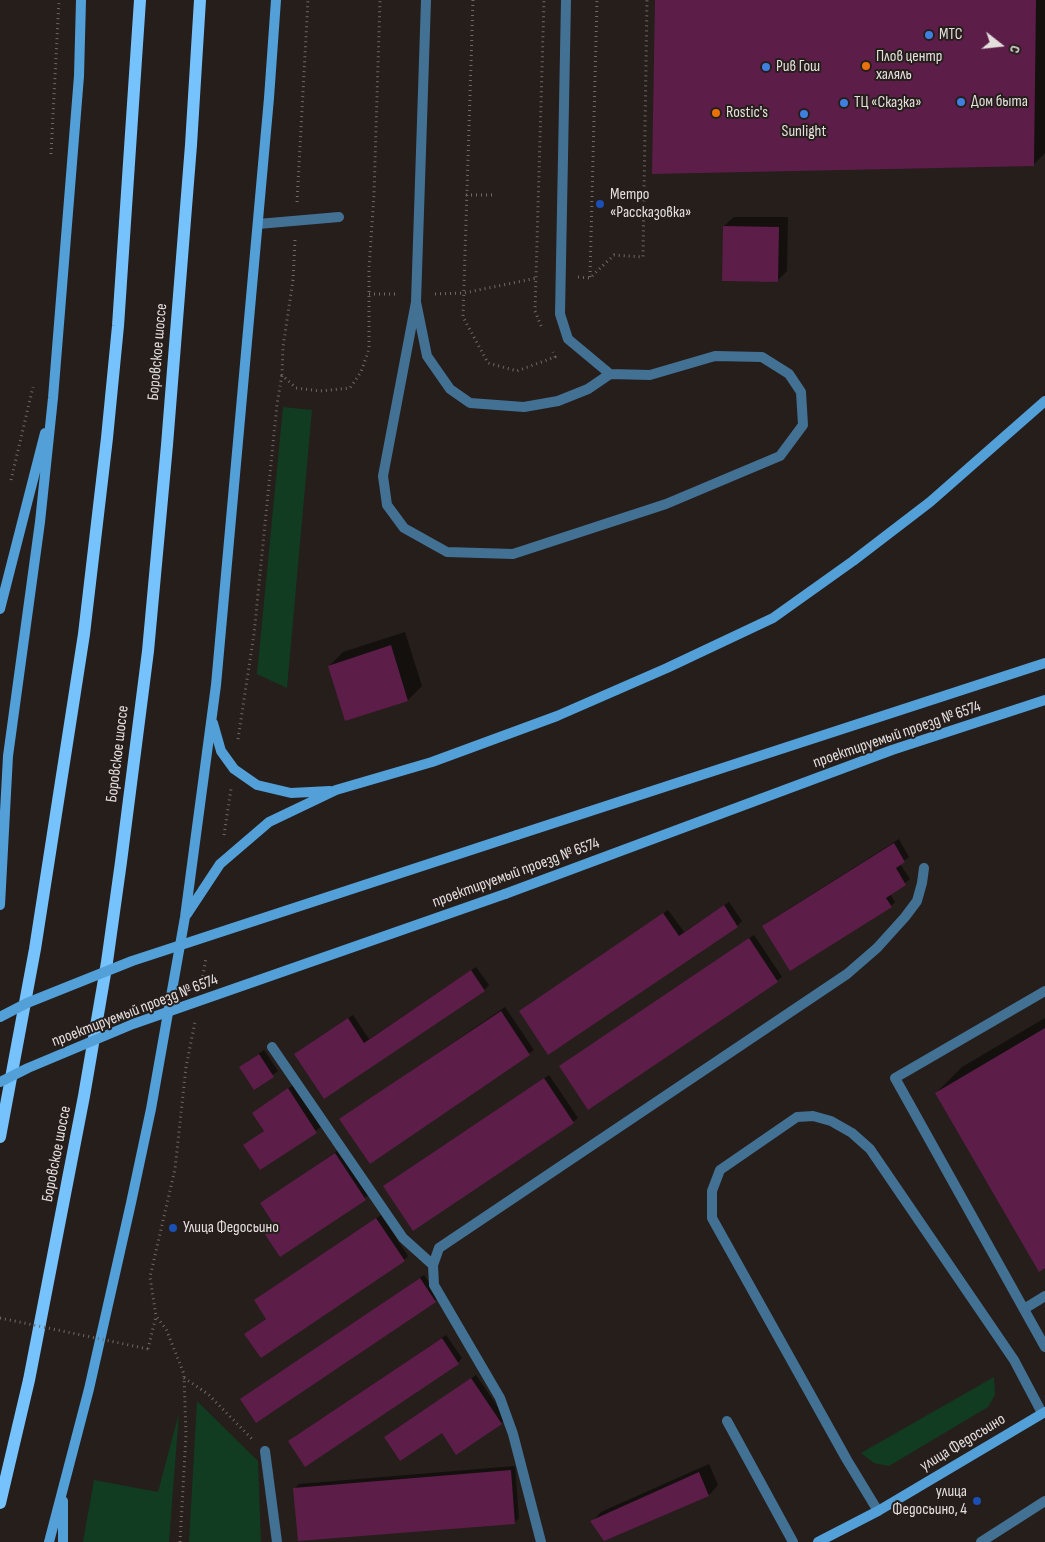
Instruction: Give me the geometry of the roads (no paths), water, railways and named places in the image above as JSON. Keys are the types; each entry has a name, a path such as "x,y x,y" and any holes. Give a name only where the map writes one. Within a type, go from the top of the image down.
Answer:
{"main road":[{"path":"0,906 8,756 40,522 54,398 79,76 81,0"},
{"path":"0,1137 35,949 84,634 108,438 118,326 140,0"},
{"name":"Боровское шоссе","path":"0,1503 29,1380 69,1180 107,962 122,862 148,651 167,446 200,0"},
{"path":"49,1542 89,1389 135,1184 151,1109 185,917 216,685 258,224 276,0"},
{"path":"0,609 54,398"},
{"path":"185,917 220,864 269,822 336,790 432,762 557,716 667,668 773,618 853,561 930,502 1045,401"},
{"name":"проектируемый проезд № 6574","path":"0,1017 26,1003 132,961 1045,663"},
{"name":"проектируемый проезд № 6574","path":"0,1082 28,1068 133,1024 505,894 892,750 1045,700"},
{"path":"212,719 221,751 234,769 256,785 291,793 336,790"},
{"name":"улица Федосьино","path":"818,1542 878,1511 1044,1412"},
{"path":"63,1542 64,1486"}],"lane":[{"path":"416,298 427,356 450,389 470,403 524,406 558,401 588,389 610,374 650,375 715,356 762,357 789,374 801,392 804,425 780,456 666,504 513,554 447,552 404,528 387,505 383,476 416,298 426,0"},
{"path":"566,0 560,314 568,339 610,374"},
{"path":"258,224 338,217"},
{"path":"541,1542 513,1434 500,1398 434,1285 433,1264 439,1248 847,974 877,948 917,901 924,868"},
{"path":"1045,991 895,1078 1045,1347"},
{"path":"272,1048 403,1238 433,1264"},
{"path":"878,1511 847,1460 712,1218 712,1190 720,1170 797,1117 814,1116 831,1122 852,1133 870,1149 1014,1360 1044,1412"},
{"path":"1024,1308 1045,1296"},
{"path":"727,1421 793,1542"},
{"path":"265,1451 277,1542"},
{"path":"981,1542 1045,1501"}],"place":[{"name":"МТС","path":"929,35"},
{"name":"Плов центр халяль","path":"866,66"},
{"name":"Рив Гош","path":"766,67"},
{"name":"Дом быта","path":"961,102"},
{"name":"ТЦ «Сказка»","path":"844,103"},
{"name":"Rostic's","path":"716,113"},
{"name":"Sunlight","path":"804,114"},
{"name":"Метро «Рассказовка»","path":"600,204"},
{"name":"Улица Федосьино","path":"173,1228"},
{"name":"улица Федосьино, 4","path":"977,1501"}]}
